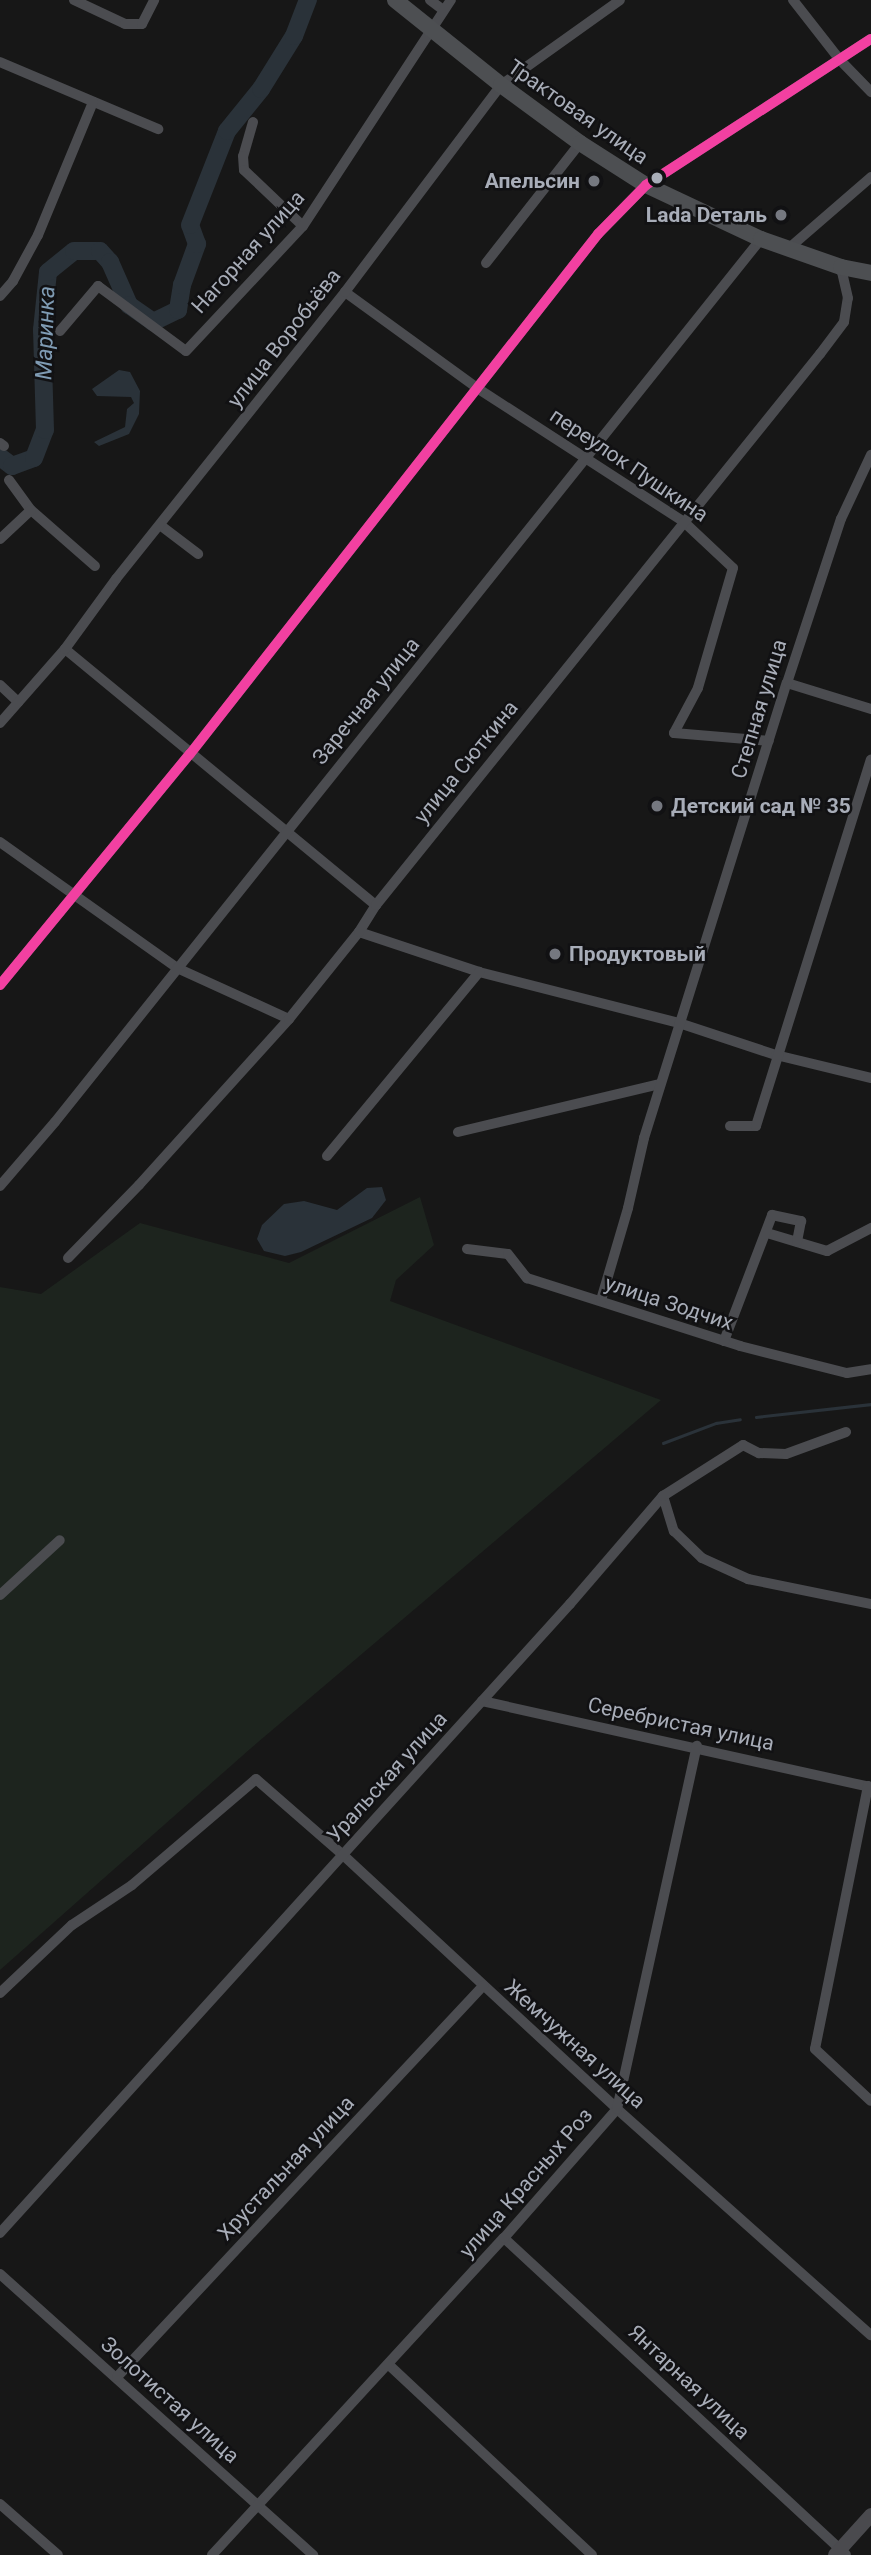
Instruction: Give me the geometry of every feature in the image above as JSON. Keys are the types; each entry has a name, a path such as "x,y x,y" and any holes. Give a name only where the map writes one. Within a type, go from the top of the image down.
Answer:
{"main road":[{"name":"Трактовая улица","path":"396,0 501,85 580,143 646,185 761,239 841,267 871,273"}],"street":[{"path":"74,0 125,24 142,24 154,0"},
{"path":"430,0 442,9"},
{"name":"Нагорная улица","path":"60,331 98,286 186,351 303,226 384,106 442,9 451,0"},
{"name":"улица Воробьёва","path":"0,723 65,649 345,292 501,85 620,0"},
{"path":"793,0 840,60 871,92"},
{"path":"0,985 190,754 598,234 646,185 871,40"},
{"path":"0,62 158,129"},
{"path":"0,296 13,281 38,235 93,102"},
{"path":"253,122 243,156 244,170 303,226"},
{"path":"486,262 580,143"},
{"path":"788,249 871,177"},
{"name":"Заречная улица","path":"0,1186 761,239"},
{"name":"улица Сюткина","path":"68,1258 139,1185 289,1019 359,932 376,905 844,323 848,299 841,267"},
{"name":"переулок Пушкина","path":"345,292 477,388 684,522 733,568 698,688 674,733 769,741"},
{"name":"Степная улица","path":"601,1300 660,1084 787,683 841,519 871,455"},
{"path":"9,480 31,510 95,566"},
{"path":"0,539 31,510"},
{"path":"160,525 198,554"},
{"path":"65,649 376,905"},
{"path":"787,683 871,709"},
{"path":"0,684 18,702"},
{"path":"730,1126 756,1126 776,1055 871,760"},
{"path":"0,842 72,896 177,968 289,1019"},
{"path":"359,932 479,972 679,1023 776,1055 871,1078"},
{"path":"327,1156 479,972"},
{"path":"458,1132 660,1084"},
{"path":"724,1341 772,1215 801,1221 797,1242"},
{"path":"767,1233 827,1251 871,1228"},
{"name":"улица Зодчих","path":"467,1249 508,1254 527,1278 724,1341 847,1373 871,1369"},
{"name":"Уральская улица","path":"0,2233 482,1701 663,1496 743,1445 759,1453 786,1454 846,1432"},
{"path":"663,1496 674,1531 702,1558 748,1579 871,1604"},
{"path":"0,1595 61,1540"},
{"name":"Серебристая улица","path":"482,1701 696,1746 870,1787"},
{"name":"улица Красных Роз","path":"212,2555 255,2505 389,2365 617,2109 696,1746"},
{"name":"Жемчужная улица","path":"0,1993 72,1925 132,1885 256,1779 342,1854 617,2109 871,2334"},
{"path":"870,1787 815,2049 871,2101"},
{"name":"Хрустальная улица","path":"117,2377 483,1986"},
{"name":"Янтарная улица","path":"504,2238 840,2553"},
{"name":"Золотистая улица","path":"0,2274 313,2555"},
{"path":"389,2365 592,2555"},
{"path":"0,2504 58,2555"},
{"path":"840,2553 871,2515"}],"shaded area":[{"path":"119,370 130,372 140,391 139,414 129,434 99,446 94,442 125,427 127,409 134,403 131,397 97,396 92,389"},
{"path":"382,1187 386,1200 372,1218 301,1252 285,1256 264,1251 257,1239 262,1225 284,1204 304,1201 337,1210 367,1188"},
{"path":"420,1197 434,1245 396,1280 390,1301 661,1400 250,1749 0,1970 0,1287 41,1294 140,1223 289,1263"}],"waterway":[{"name":"Маринка","path":"0,457 12,466 34,458 45,430 42,330 48,272 74,251 100,251 110,262 129,305 153,322 178,310 182,285 197,244 190,225 227,131 261,89 294,36 308,0"},
{"path":"756,1417 871,1404"},
{"path":"663,1443 716,1423 740,1419"}],"transit line":[{"path":"0,985 190,754 598,234 646,185 871,39"}],"place":[{"name":"Апельсин","path":"594,181"},
{"name":"Lada Dеталь","path":"781,215"},
{"name":"Детский сад № 35","path":"657,806"},
{"name":"Продуктовый","path":"555,954"}]}
